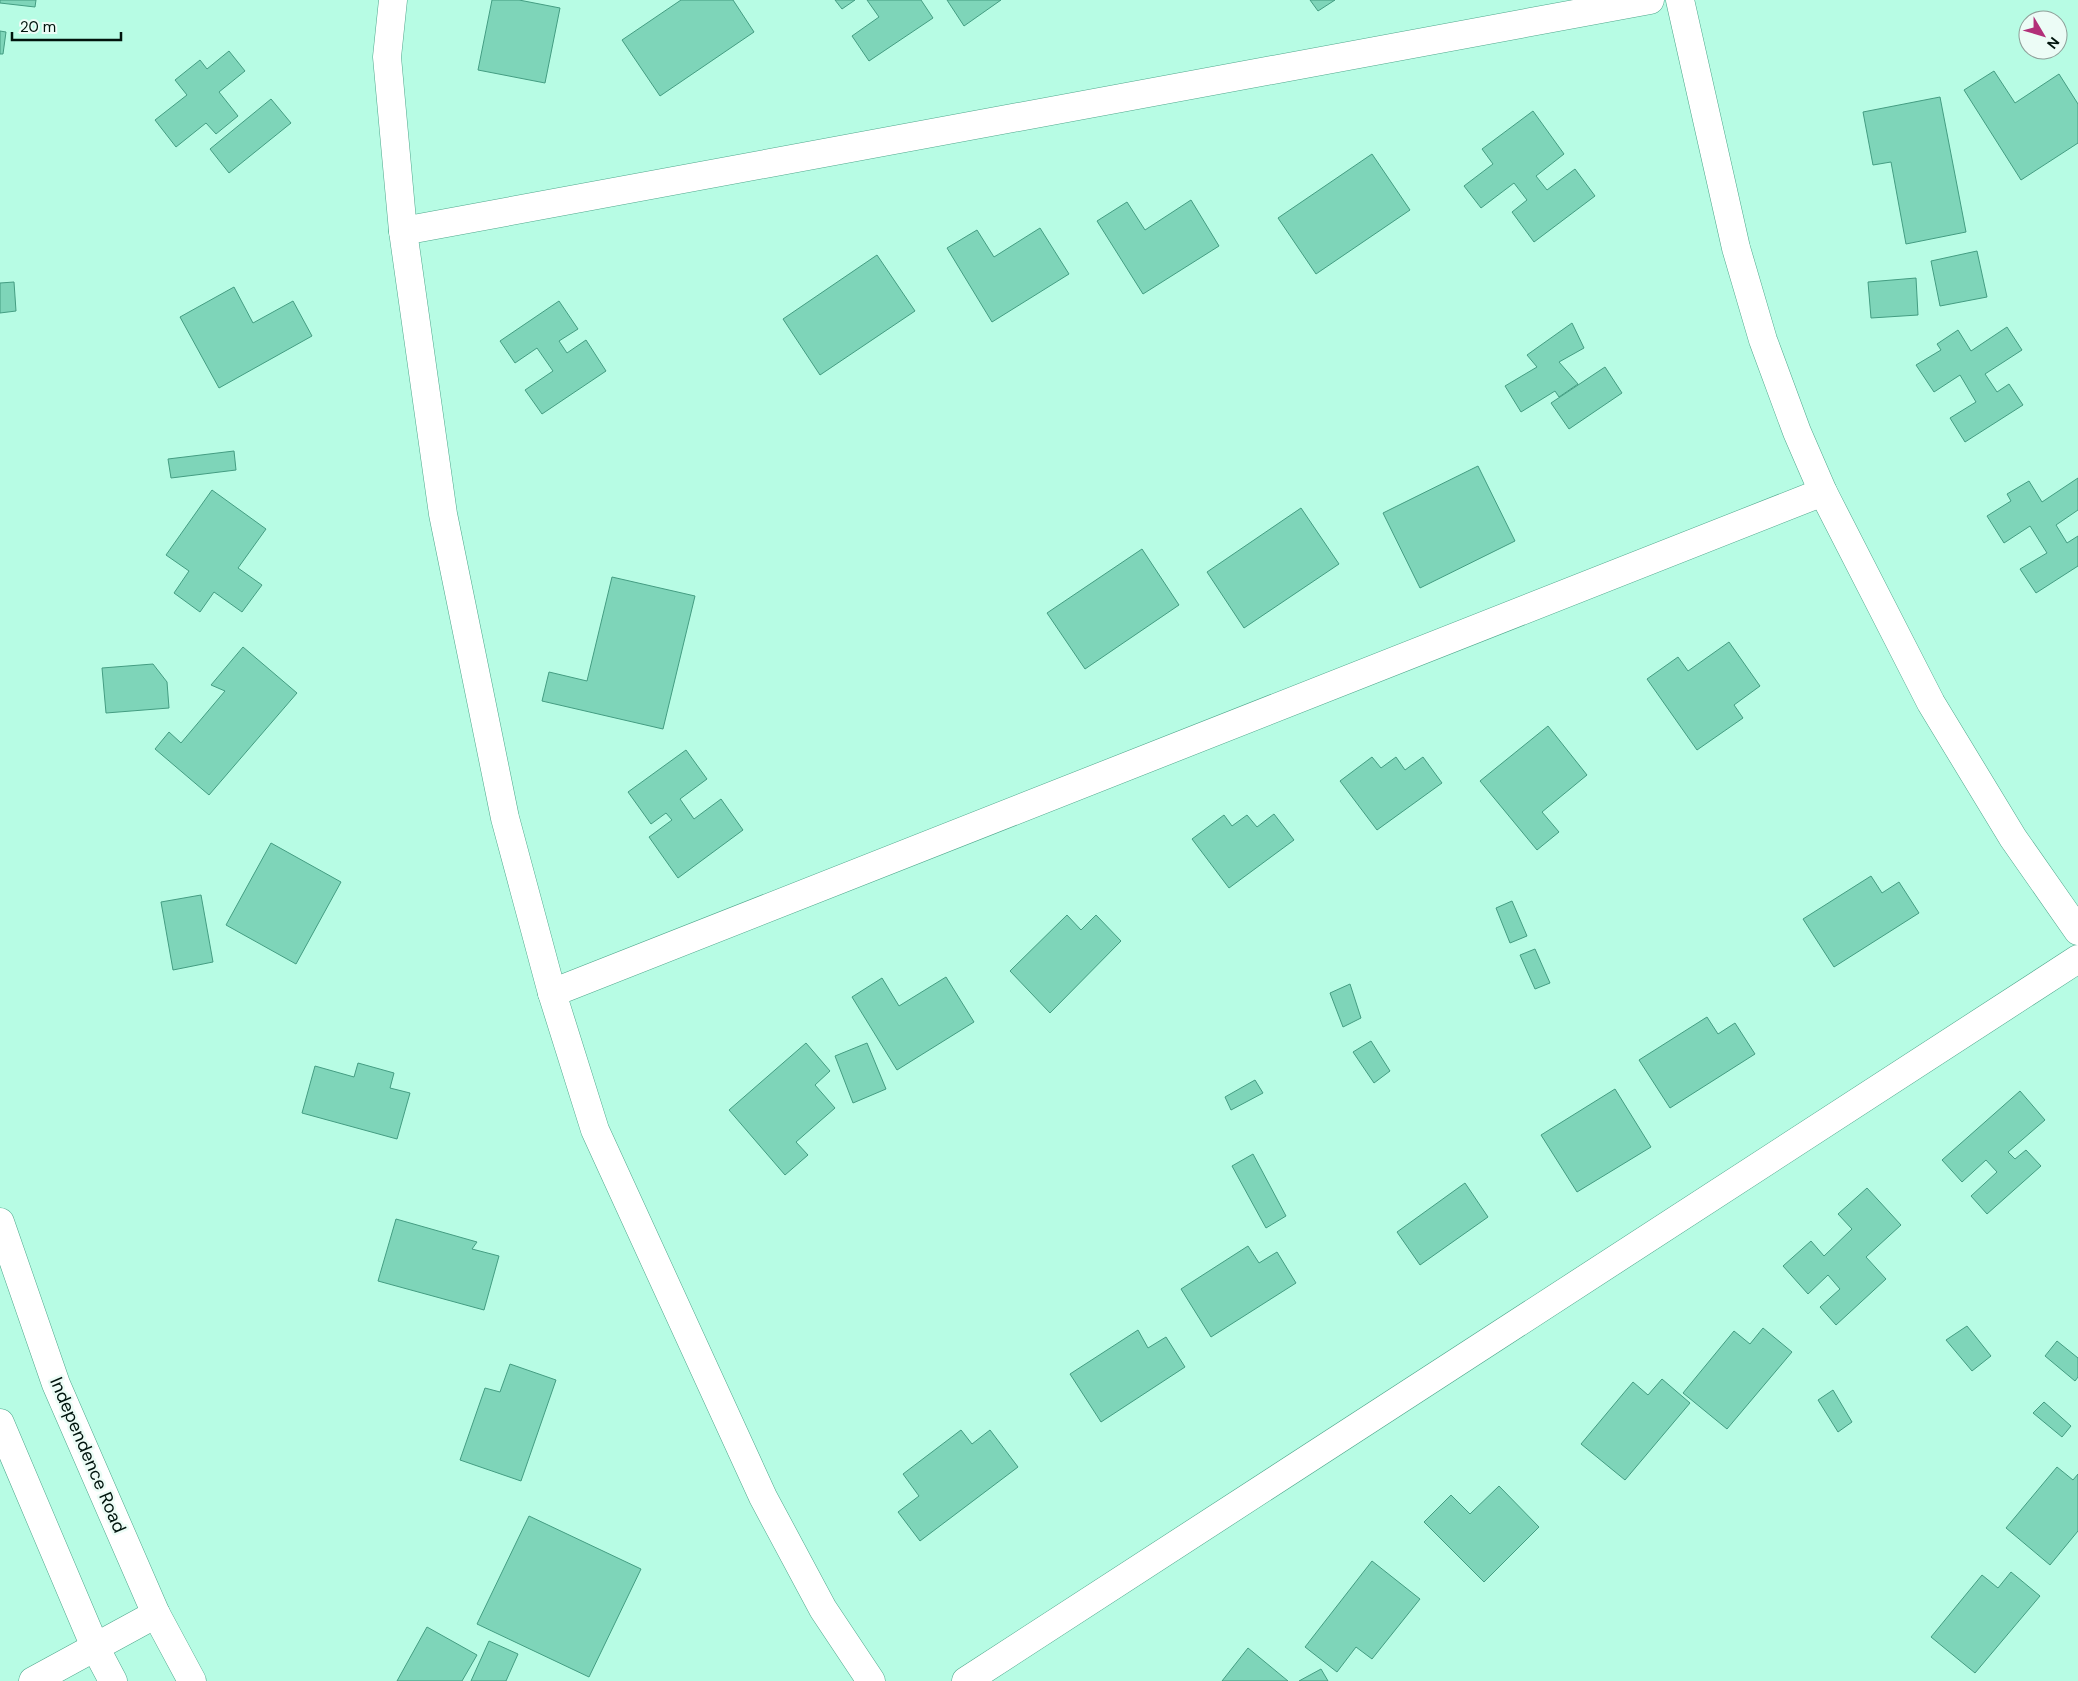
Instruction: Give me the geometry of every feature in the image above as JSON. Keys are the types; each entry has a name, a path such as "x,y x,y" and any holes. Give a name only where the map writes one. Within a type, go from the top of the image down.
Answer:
{"street":[{"path":"393,0 386,57 403,231 444,514 505,818 552,993 595,1130 751,1471 823,1609 871,1681"},
{"path":"403,231 1650,0"},
{"path":"1680,0 1741,266 1763,340 1797,432 1823,492 1931,703 2013,838 2078,931"},
{"path":"552,993 1823,492"},
{"path":"966,1681 2078,959"},
{"name":"Independence Road","path":"0,1222 56,1384 156,1614 192,1681"},
{"path":"0,1422 95,1647 113,1681"},
{"path":"33,1681 156,1614"}],"building":[{"path":"0,0 36,0 35,7 0,3"},
{"path":"492,0 519,0 560,8 545,83 478,70"},
{"path":"681,0 733,0 754,32 660,96 622,40"},
{"path":"835,0 855,0 842,9"},
{"path":"867,0 921,0 933,18 869,61 852,36 879,17"},
{"path":"947,0 1001,0 964,26"},
{"path":"1310,0 1335,0 1318,11"},
{"path":"0,31 6,32 3,54 0,54"},
{"path":"229,51 245,71 219,92 238,116 216,134 206,123 176,147 155,120 187,95 175,80 200,60 207,69"},
{"path":"1994,71 2015,103 2059,74 2078,104 2078,143 2021,180 1964,90"},
{"path":"1940,97 1966,232 1906,244 1891,162 1873,165 1863,112"},
{"path":"271,99 291,123 229,173 210,149"},
{"path":"1533,111 1564,154 1536,176 1547,190 1575,169 1595,196 1534,242 1512,212 1527,200 1514,183 1481,208 1464,186 1493,164 1482,149"},
{"path":"1372,154 1410,210 1316,274 1278,218"},
{"path":"1191,200 1219,246 1143,294 1097,221 1127,202 1145,230"},
{"path":"1040,228 1069,274 992,322 947,248 977,230 994,257"},
{"path":"1977,251 1987,297 1940,306 1931,261"},
{"path":"877,255 915,311 820,375 783,319"},
{"path":"1916,278 1918,315 1871,318 1868,282"},
{"path":"14,282 16,311 0,313 0,283"},
{"path":"234,287 253,323 293,301 312,336 219,388 180,317"},
{"path":"559,301 578,329 559,341 567,353 586,340 606,371 542,414 525,390 553,371 537,348 515,363 500,341"},
{"path":"1572,323 1584,348 1559,362 1578,384 1559,397 1555,391 1521,412 1505,386 1537,367 1527,355"},
{"path":"2007,327 2022,350 1985,374 1997,392 2009,384 2023,405 1965,442 1950,418 1976,402 1960,375 1934,392 1916,365 1941,350 1937,344 1958,330 1971,351"},
{"path":"1605,367 1622,393 1569,429 1551,403"},
{"path":"234,451 236,470 171,478 168,459"},
{"path":"1478,466 1515,541 1420,588 1383,513"},
{"path":"2078,478 2078,510 2056,525 2067,543 2078,536 2078,566 2036,593 2020,569 2047,553 2030,526 2004,543 1987,516 2011,501 2007,494 2029,481 2042,502"},
{"path":"212,490 266,529 238,568 262,585 242,612 214,592 200,612 174,593 189,571 166,555"},
{"path":"1301,508 1339,564 1244,628 1207,572"},
{"path":"1142,549 1179,605 1085,669 1047,613"},
{"path":"612,577 695,596 663,729 542,701 549,672 587,681"},
{"path":"1729,642 1760,686 1734,705 1743,718 1697,750 1647,679 1678,657 1688,671"},
{"path":"243,647 297,693 209,795 155,749 169,732 181,743 225,691 211,685"},
{"path":"153,664 167,682 169,708 106,713 102,668"},
{"path":"1548,726 1587,775 1542,812 1559,832 1537,850 1480,781"},
{"path":"686,750 707,779 680,799 694,819 721,799 743,830 678,878 649,837 672,820 666,813 651,824 628,792"},
{"path":"1372,757 1381,768 1396,757 1405,770 1423,757 1442,783 1377,830 1340,781"},
{"path":"1274,814 1294,840 1229,888 1192,839 1224,815 1232,826 1247,815 1257,827"},
{"path":"271,843 341,882 296,964 226,925"},
{"path":"1871,876 1882,893 1899,882 1919,913 1834,967 1803,919"},
{"path":"201,895 213,962 173,970 161,902"},
{"path":"1512,901 1527,936 1510,943 1496,908"},
{"path":"1067,915 1081,930 1096,915 1121,941 1050,1013 1010,971"},
{"path":"1535,949 1550,983 1535,989 1520,955"},
{"path":"946,977 974,1022 897,1070 852,997 882,978 899,1006"},
{"path":"1350,984 1361,1018 1343,1027 1330,993"},
{"path":"1707,1017 1718,1034 1735,1023 1755,1054 1670,1108 1639,1060"},
{"path":"1371,1041 1390,1071 1374,1083 1353,1052"},
{"path":"806,1043 830,1071 815,1085 835,1108 796,1142 808,1155 785,1175 729,1110"},
{"path":"867,1043 886,1089 853,1103 835,1056"},
{"path":"358,1063 394,1073 390,1088 410,1093 397,1139 302,1113 315,1066 354,1077"},
{"path":"1255,1080 1263,1093 1231,1110 1225,1097"},
{"path":"1615,1089 1651,1147 1577,1192 1541,1135"},
{"path":"2020,1091 2045,1120 2008,1152 2015,1159 2026,1150 2041,1166 1987,1214 1971,1196 1997,1172 1986,1160 1962,1182 1942,1160"},
{"path":"1253,1154 1286,1216 1266,1228 1232,1166"},
{"path":"1465,1183 1488,1217 1420,1265 1397,1232"},
{"path":"1867,1188 1901,1225 1866,1257 1886,1279 1836,1325 1820,1307 1840,1289 1828,1275 1808,1294 1783,1266 1811,1241 1824,1256 1852,1229 1838,1214"},
{"path":"396,1219 477,1242 472,1249 499,1256 484,1310 378,1281"},
{"path":"1248,1246 1259,1263 1277,1252 1296,1283 1211,1337 1181,1289"},
{"path":"1967,1326 1991,1356 1972,1371 1946,1340"},
{"path":"1763,1328 1792,1352 1727,1429 1683,1393 1734,1331 1750,1344"},
{"path":"1138,1330 1148,1348 1166,1337 1185,1367 1101,1422 1070,1374"},
{"path":"2057,1341 2078,1358 2078,1377 2075,1381 2045,1356"},
{"path":"510,1364 556,1380 521,1481 460,1460 485,1388 500,1392"},
{"path":"1662,1379 1690,1403 1625,1480 1581,1444 1633,1382 1648,1395"},
{"path":"1833,1390 1852,1422 1838,1432 1818,1400"},
{"path":"2044,1402 2071,1426 2062,1437 2033,1413"},
{"path":"961,1430 972,1444 990,1430 1018,1467 920,1541 898,1512 919,1496 903,1474"},
{"path":"2057,1467 2073,1480 2078,1474 2078,1531 2050,1565 2006,1528"},
{"path":"1499,1486 1539,1527 1484,1582 1424,1522 1451,1495 1470,1514"},
{"path":"529,1516 641,1569 589,1677 477,1624"},
{"path":"1372,1561 1420,1599 1372,1659 1356,1647 1337,1672 1305,1647"},
{"path":"2011,1572 2040,1596 1975,1673 1931,1637 1982,1575 1998,1588"},
{"path":"427,1627 477,1655 462,1681 397,1681"},
{"path":"489,1641 518,1654 506,1681 471,1681"},
{"path":"1248,1648 1288,1681 1222,1681"},
{"path":"1321,1669 1328,1681 1299,1681"}]}
